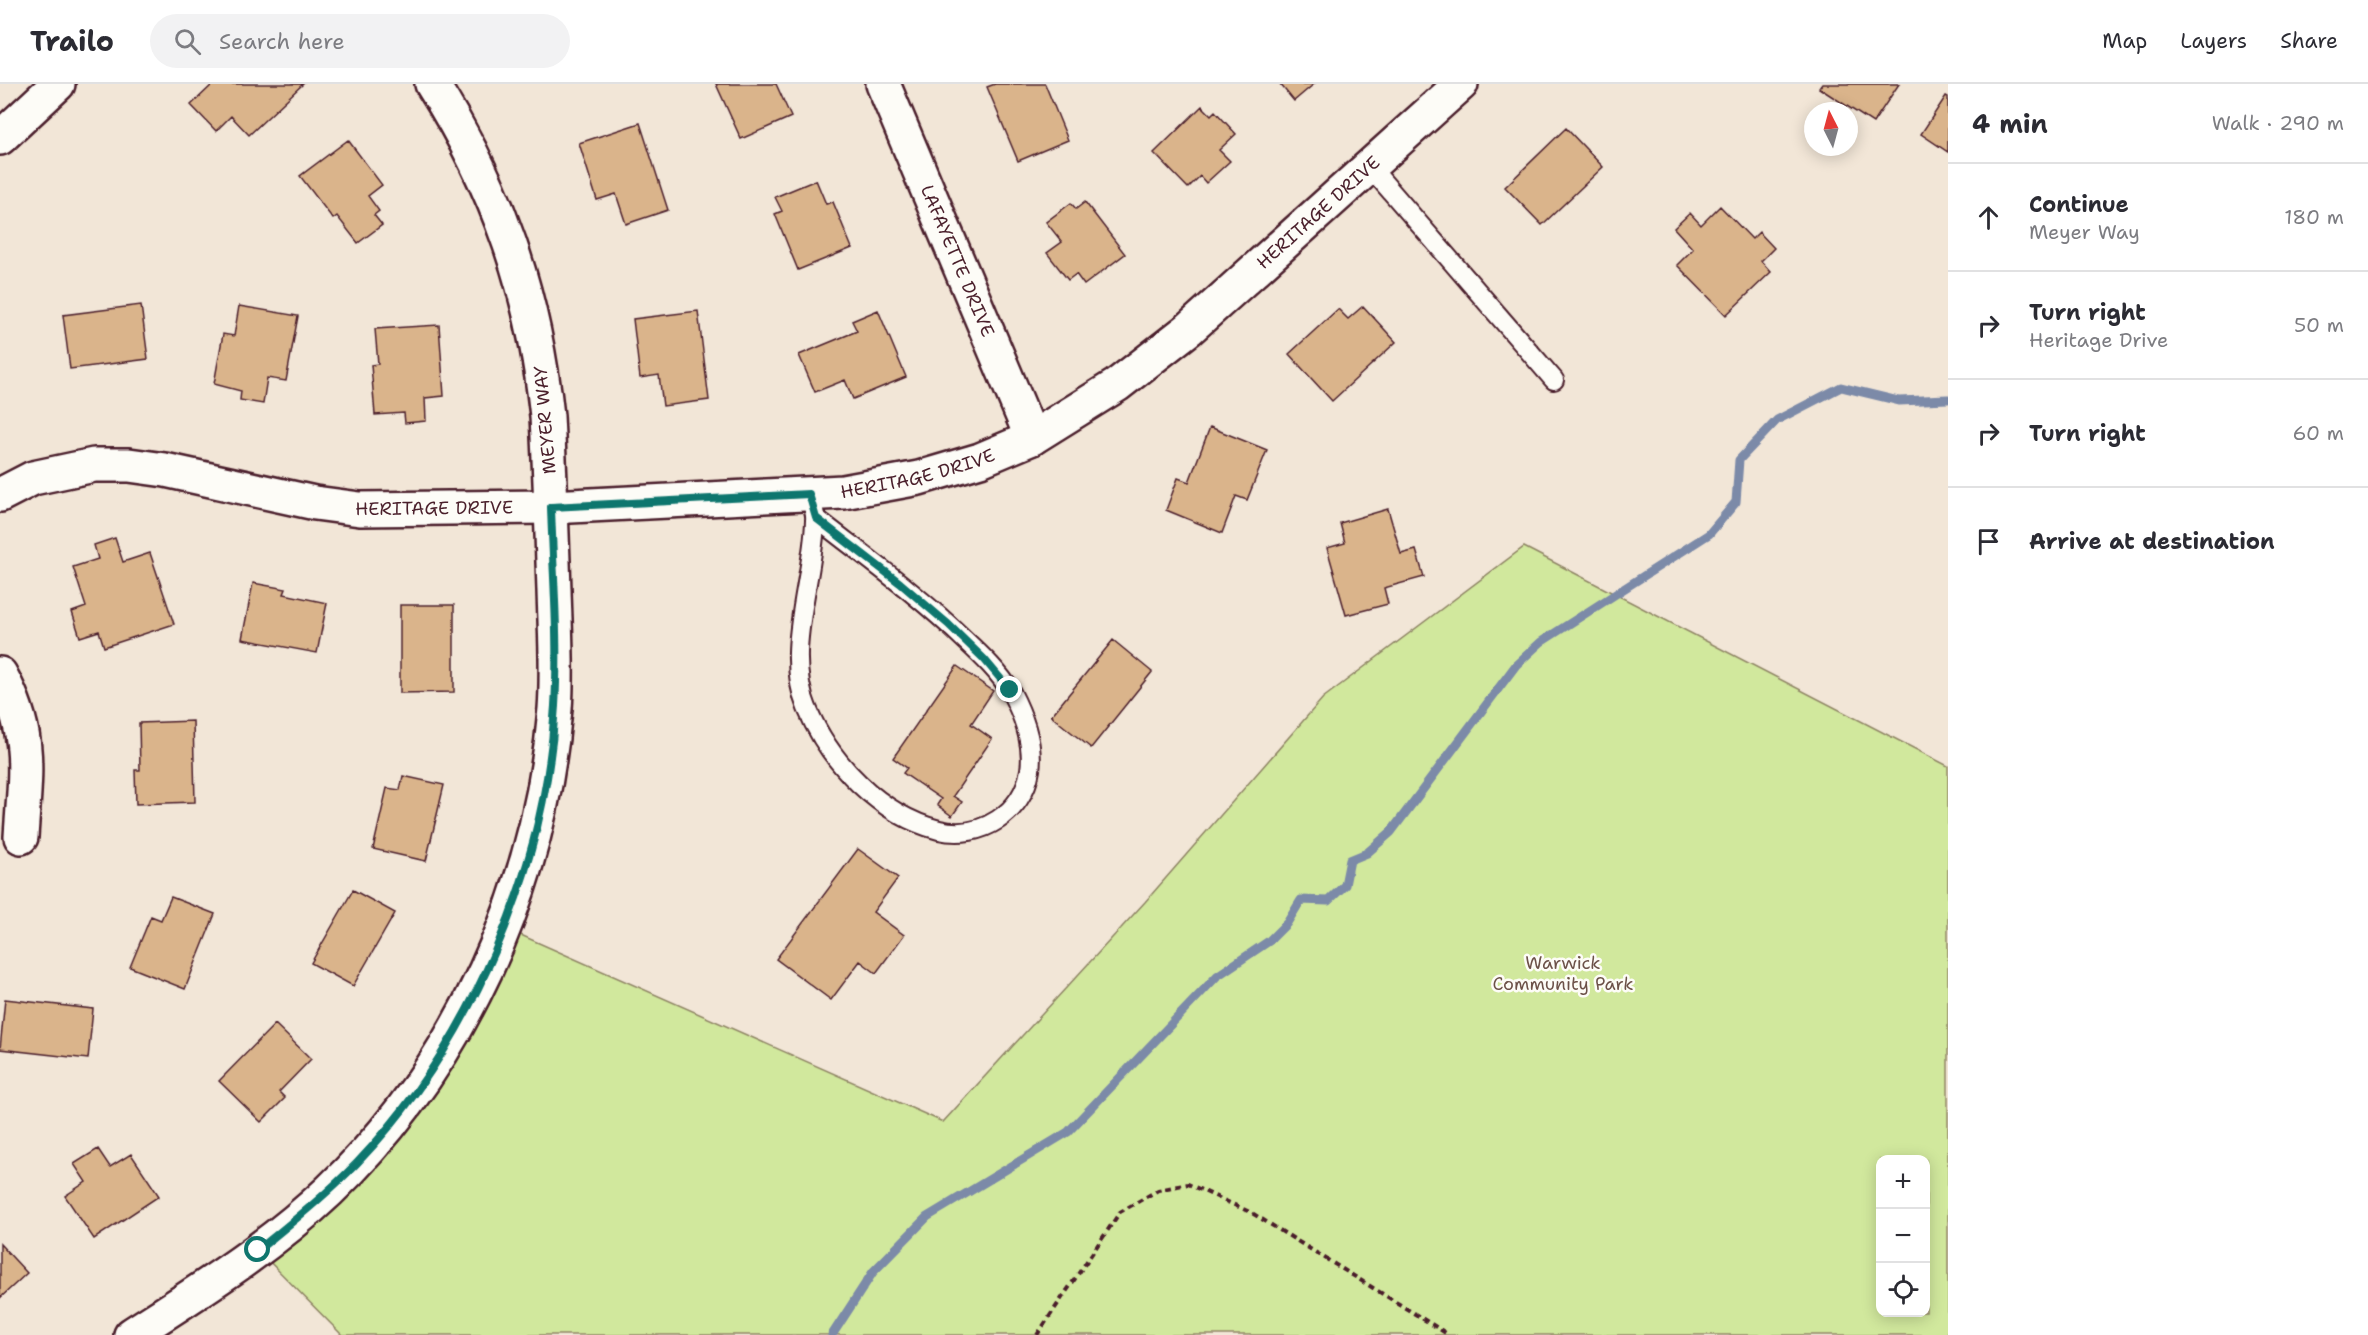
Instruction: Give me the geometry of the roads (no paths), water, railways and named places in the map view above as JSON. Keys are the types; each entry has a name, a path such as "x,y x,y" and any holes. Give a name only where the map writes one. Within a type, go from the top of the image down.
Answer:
{"street":[{"path":"0,138 58,84"},
{"name":"MEYER WAY","path":"131,1335 237,1266 327,1193 387,1128 428,1072 479,985 505,928 537,827 550,756 556,659 551,507 543,377 522,278 486,182 456,122 432,84"},
{"name":"LAFAYETTE DRIVE","path":"883,84 1032,438"},
{"name":"HERITAGE DRIVE","path":"0,495 33,478 94,465 129,465 165,470 315,503 360,509 812,506 843,492 919,478 980,460 1032,438 1117,385 1190,329 1461,84"},
{"path":"0,674 14,700 23,728 25,762 21,837"}],"lane":[{"path":"1370,167 1554,380"},
{"path":"812,506 948,624 984,659 1010,690 1025,721 1030,768 1025,789 1009,811 988,827 965,832 940,830 917,822 892,808 861,786 831,752 816,727 806,706 800,683 799,654 812,506"}],"waterway":[{"path":"832,1335 873,1272 927,1217 1068,1132 1217,976 1269,941 1287,923 1301,900 1328,901 1345,885 1350,860 1367,853 1391,832 1516,665 1541,642 1709,534 1736,502 1739,460 1777,420 1841,387 1899,401 1948,399"}],"park label":[{"name":"Warwick Community Park","path":"1563,973"}]}
